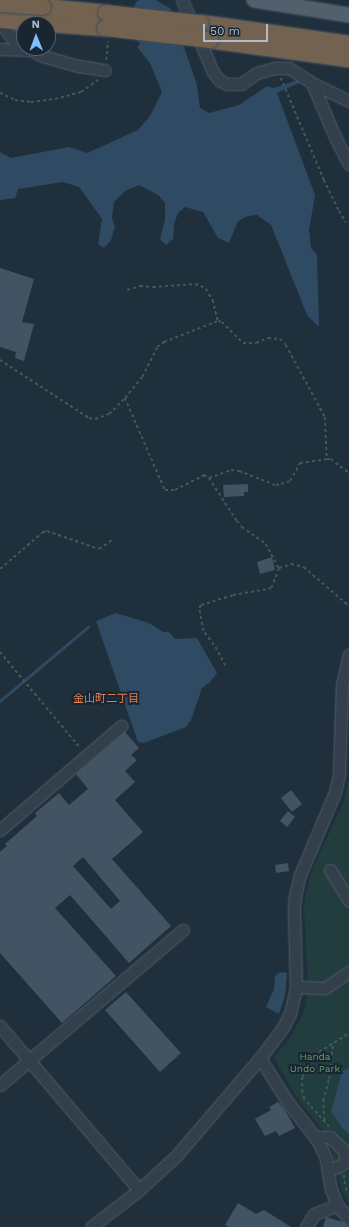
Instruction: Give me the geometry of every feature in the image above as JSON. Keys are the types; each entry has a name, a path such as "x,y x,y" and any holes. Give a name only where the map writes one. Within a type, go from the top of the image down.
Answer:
{"highway":[{"path":"4,13 43,7 106,12 200,23 349,44"},
{"path":"4,13 105,28 210,40 349,59"}],"main road":[{"path":"4,13 18,0"},
{"path":"254,0 349,15"}],"street":[{"path":"182,0 213,72 219,80 227,84 241,84 257,73 277,68 289,68 312,83 349,101"},
{"path":"4,13 12,38 16,40"},
{"path":"0,49 16,48"},
{"path":"43,56 79,66 105,70"},
{"path":"312,83 335,137 349,164"},
{"path":"91,1227 139,1190 176,1156 260,1058 283,1027 290,1014 296,987 295,896 300,875 335,792 340,774 342,685 349,655"},
{"path":"0,830 121,726"},
{"path":"330,870 349,900"},
{"path":"0,1085 183,930"},
{"path":"296,987 325,988 349,972"},
{"path":"0,1026 139,1190"},
{"path":"260,1058 286,1101 315,1137 324,1153 331,1189 337,1205 349,1219"},
{"path":"315,1137 330,1137 342,1148 345,1154 345,1162 328,1170"},
{"path":"306,1227 314,1214 337,1205"}],"path":[{"path":"277,68 324,180 346,222"},
{"path":"0,93 15,100 32,102 55,99 81,92 103,76 105,70"},
{"path":"127,290 140,286 153,287 196,284 202,286 206,288 213,300 218,321"},
{"path":"0,360 89,418 102,418 109,414 125,398 142,377 157,347 164,342 218,321 222,322 243,343 256,343 274,337 280,339 286,345 325,417 327,459"},
{"path":"125,398 165,490 175,490 204,475 209,478 242,527 266,544 279,568"},
{"path":"209,478 231,470 239,471 276,485 290,481 300,463 327,459 331,459 349,473"},
{"path":"0,569 43,532 99,549 112,540"},
{"path":"225,666 217,650 203,631 199,608 201,605 233,595 270,588 279,568 291,564 304,567 349,606"},
{"path":"0,652 86,755"},
{"path":"332,1130 304,1099 301,1082 309,1065 319,1052 349,1033"},
{"path":"324,1120 323,1102 329,1079 333,1042"},
{"path":"345,1171 346,1188 349,1194"}],"green space":[{"name":"Handa Undo Park","path":"349,779 349,1204 341,1190 333,1151 323,1131 297,1098 274,1058 292,1035 305,1009 308,991 304,905 309,880 344,801"}],"water":[{"path":"156,0 171,9 197,85 200,108 209,113 239,105 267,86 274,88 298,80 299,83 277,93 315,195 309,230 311,248 317,255 319,327 307,315 271,225 257,215 248,216 238,221 229,243 218,238 203,212 185,207 178,213 174,224 173,239 166,245 160,239 165,220 165,203 158,195 139,185 125,191 114,202 112,218 115,227 111,240 104,248 98,244 102,219 79,187 63,182 18,189 15,198 0,200 0,152 11,158 69,147 87,153 138,130 150,116 162,92 150,63 137,47 140,45 129,15 137,1"},
{"path":"116,613 149,623 163,632 169,632 175,639 197,638 217,673 210,682 202,688 191,720 186,727 144,743 138,742 96,621"},
{"path":"278,973 287,973 285,995 279,1014 266,1007 274,989 275,976"},
{"path":"349,1068 349,1134 343,1129 331,1112 342,1071"}],"building":[{"path":"0,268 34,279 22,322 34,324 24,361 15,358 16,352 0,347"},
{"path":"248,484 248,492 244,492 244,496 224,497 223,485"},
{"path":"272,557 275,570 260,574 257,562"},
{"path":"125,732 139,748 131,755 137,760 125,771 135,782 115,800 143,832 112,859 171,926 129,963 70,895 55,908 116,976 62,1023 0,953 0,852 7,846 5,844 37,816 35,813 59,793 69,805 88,789 76,774","holes":["83,857 120,901 111,909 73,866"]},
{"path":"291,790 302,804 292,812 281,798"},
{"path":"288,811 295,817 287,827 280,821"},
{"path":"288,863 289,871 276,873 275,865"},
{"path":"126,992 181,1053 160,1072 105,1010"},
{"path":"278,1102 285,1110 295,1128 279,1136 276,1131 265,1136 255,1119 271,1110 269,1107"},
{"path":"238,1203 256,1214 264,1210 291,1227 229,1227 225,1225"},
{"path":"326,1217 343,1222 349,1227 323,1227"}],"waterway":[{"path":"0,701 88,627"}],"district":[{"name":"金山町二丁目","path":"106,699"}]}
